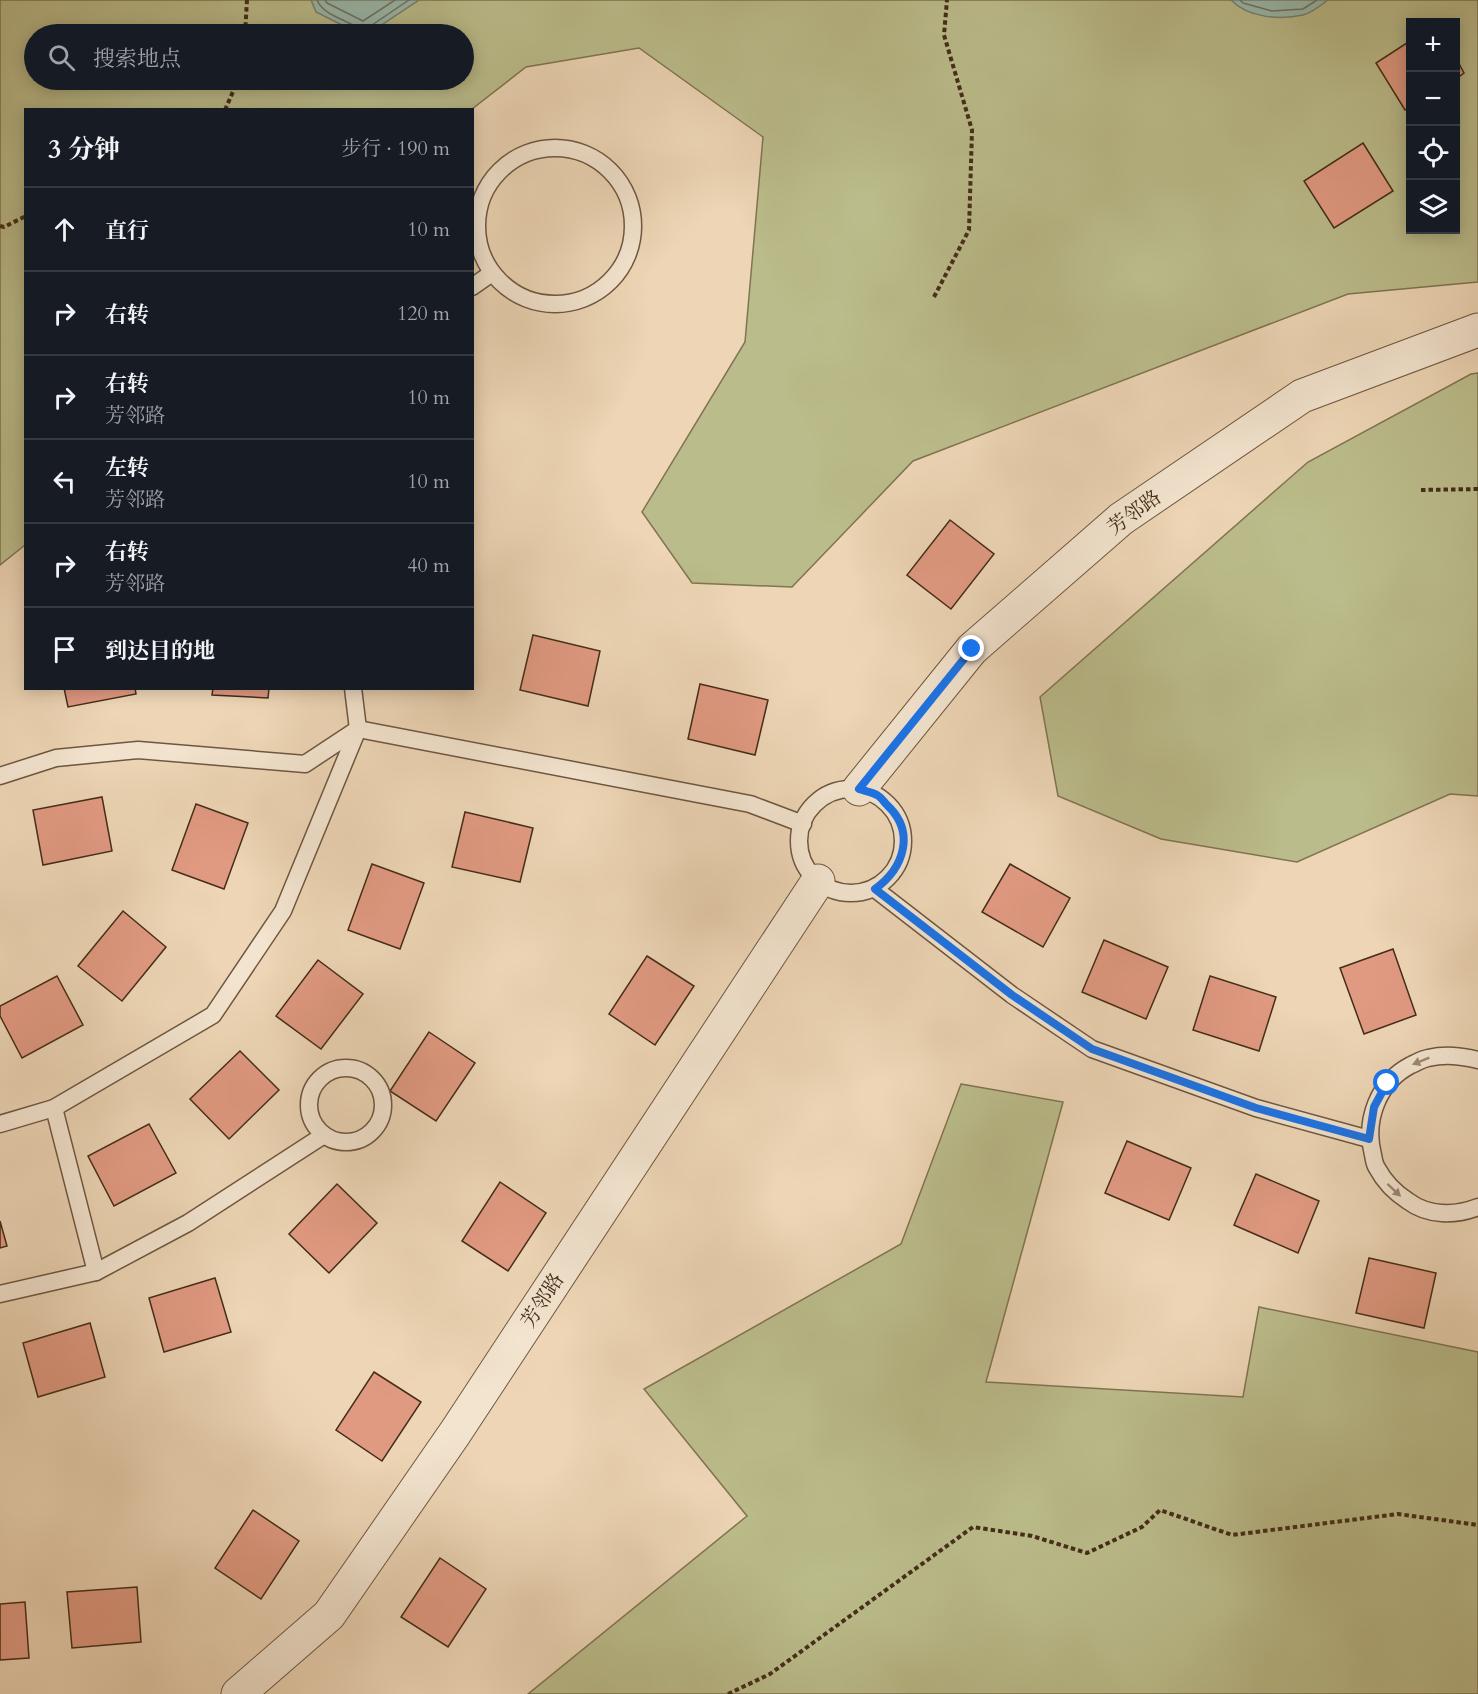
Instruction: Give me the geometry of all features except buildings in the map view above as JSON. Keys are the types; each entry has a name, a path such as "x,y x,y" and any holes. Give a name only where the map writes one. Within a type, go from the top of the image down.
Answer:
{"street":[{"name":"芳邻路","path":"859,789 972,649 1121,519 1302,396 1478,330"},
{"name":"芳邻路","path":"238,1694 329,1615 455,1433 818,881"}],"lane":[{"path":"547,147 562,147 588,154 609,167 625,189 633,212 633,239 624,265 606,286 569,304 537,303 512,292 492,273 477,237 476,220 483,193 499,170 520,155 547,147"},
{"path":"474,286 492,273"},
{"path":"0,1124 54,1108 213,1015 283,911 358,729 353,690"},
{"path":"0,776 56,758 138,750 304,764 358,729 750,804 802,824"},
{"path":"859,789 877,795 896,813 903,832 903,850 897,867 875,889 862,893 844,893 827,888 804,865 799,848 800,832 806,815 825,796 842,790 859,789"},
{"path":"875,889 1012,995 1092,1049 1256,1108 1369,1139"},
{"path":"1478,1060 1454,1055 1426,1058 1401,1070 1387,1083 1374,1107 1369,1139 1375,1166 1391,1189 1416,1207 1443,1214 1466,1212 1478,1207"},
{"path":"352,1068 372,1077 380,1088 383,1100 382,1115 376,1126 361,1139 349,1142 324,1135 312,1121 309,1108 310,1095 315,1084 335,1069 352,1068"},
{"path":"54,1108 96,1272"},
{"path":"0,1294 96,1272 188,1223 324,1135"}],"path":[{"path":"246,24 247,0"},
{"path":"934,297 969,230 972,130 944,35 947,0"},
{"path":"226,108 234,90"},
{"path":"0,226 4,227 24,217"},
{"path":"1421,490 1478,489"},
{"path":"728,1694 770,1674 973,1527 1032,1536 1087,1553 1142,1527 1160,1510 1232,1535 1398,1514 1478,1525"}],"green space":[{"path":"0,0 1478,0 1478,282 1348,294 913,461 792,587 692,583 642,512 745,342 763,137 639,48 526,67 473,108 24,108 24,546 0,565"},
{"path":"1478,373 1478,796 1450,794 1297,862 1161,839 1058,796 1040,697 1308,462 1471,374"},
{"path":"961,1084 1063,1102 986,1382 1243,1397 1259,1307 1478,1352 1478,1694 528,1694 747,1516 644,1389 901,1244"}],"water":[{"path":"311,0 419,0 383,24 340,24 316,12"},
{"path":"1231,0 1328,0 1306,14 1294,17 1275,17 1246,11"}],"route":[{"path":"972,649 859,789 877,795 896,813 903,832 903,850 897,867 875,889 1012,995 1092,1049 1256,1108 1369,1139 1374,1107 1387,1083"}]}
